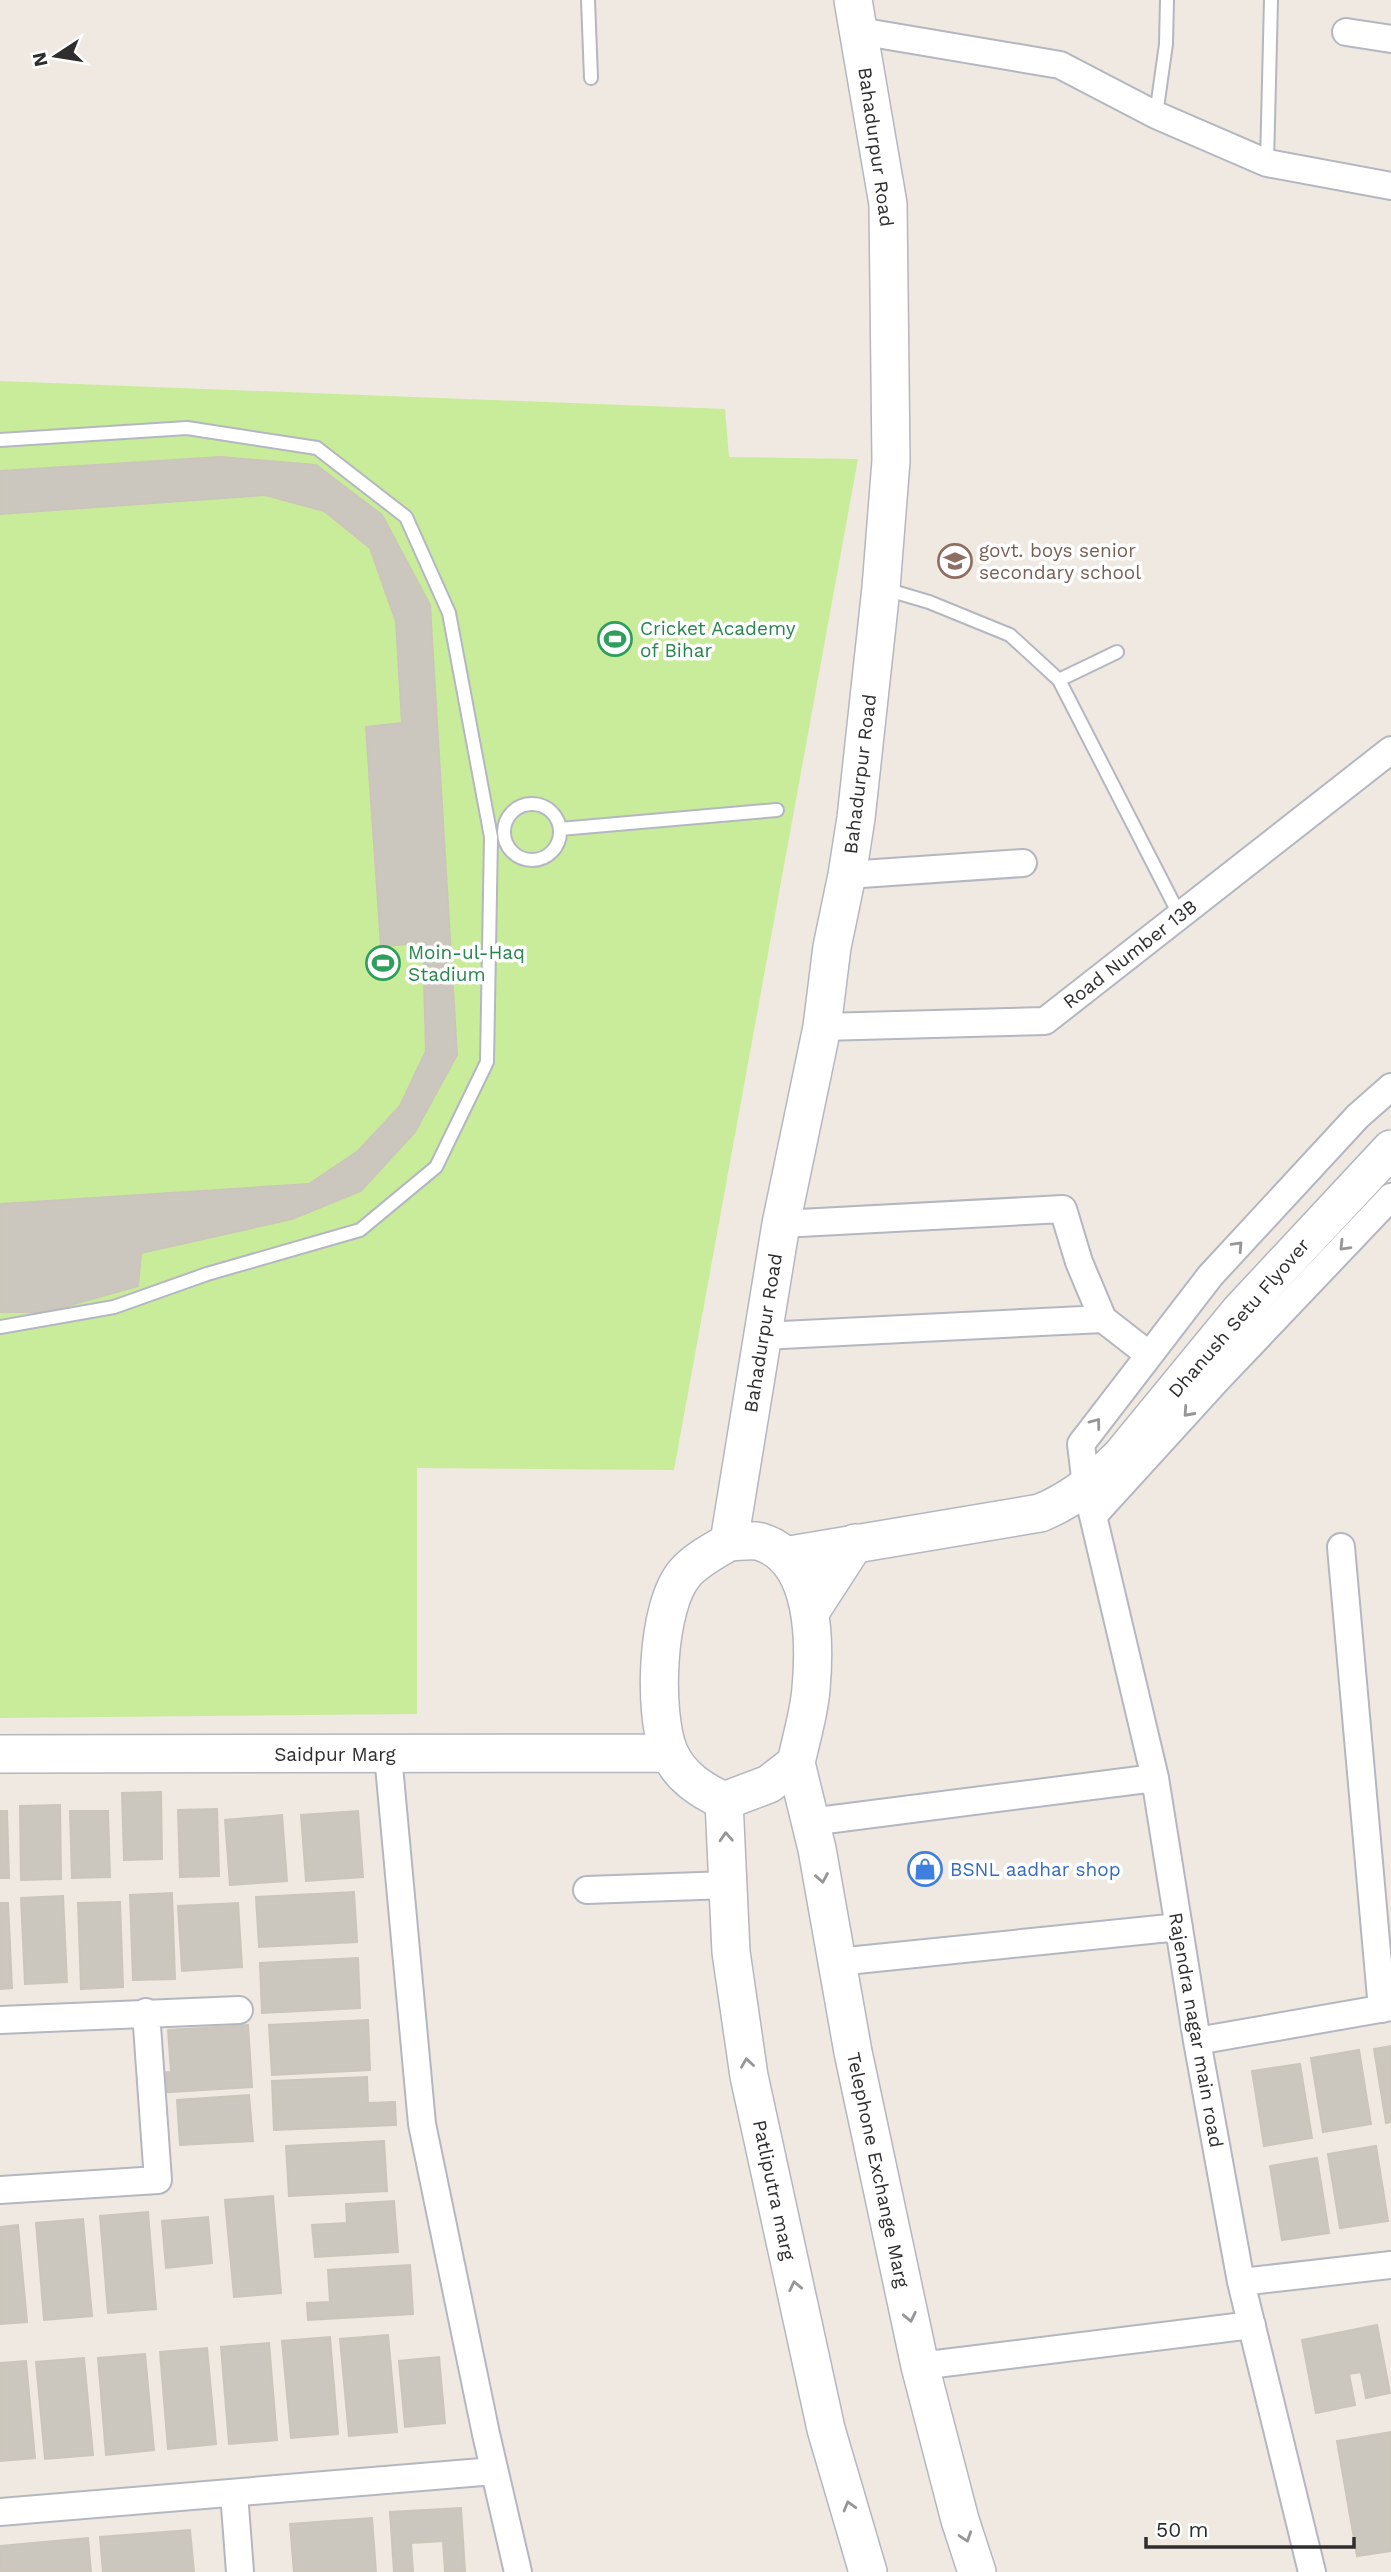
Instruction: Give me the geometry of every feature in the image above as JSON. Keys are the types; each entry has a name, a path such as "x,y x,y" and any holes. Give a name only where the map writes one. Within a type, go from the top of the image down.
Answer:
{"main road":[{"name":"Bahadurpur Road","path":"729,1542 781,1224 822,1027 832,947 847,875 856,818 881,588 891,461 888,204 856,16"},
{"name":"Dhanush Setu Flyover","path":"784,1556 1040,1513 1094,1492 1240,1311 1391,1149"},
{"path":"729,1542 761,1542 784,1556 800,1580 811,1611 811,1690 796,1763 769,1784 724,1801 699,1789 682,1774 669,1753 659,1715 660,1659 668,1610 684,1574 729,1542"},
{"path":"811,1611 855,1543"},
{"name":"Saidpur Marg","path":"0,1754 669,1753"},
{"name":"Telephone Exchange Marg","path":"796,1763 810,1822 853,2052 920,2366 960,2519 977,2572"},
{"name":"Patliputra marg","path":"724,1801 731,1952 749,2076 827,2429 869,2572"}],"street":[{"path":"856,16 1060,65 1156,115 1267,163 1391,186"},
{"path":"1346,32 1391,39"},
{"name":"Road Number 13B","path":"822,1027 1045,1021 1387,761"},
{"path":"847,875 1023,863"},
{"name":"Rajendra nagar main road","path":"1312,2572 1241,2282 1197,2041 1155,1778 1094,1492 1081,1444 1210,1276 1358,1116 1391,1087"},
{"path":"1094,1492 1217,1380 1391,1197"},
{"path":"781,1224 1063,1209 1079,1262 1103,1318 1148,1354"},
{"path":"762,1336 1103,1318"},
{"path":"1197,2041 1387,2008 1341,1547"},
{"path":"388,1755 422,2124 494,2471 518,2572"},
{"path":"810,1822 1155,1778"},
{"path":"587,1890 728,1885"},
{"path":"837,1962 1179,1927"},
{"path":"0,2020 239,2010"},
{"path":"0,2190 158,2180 146,2012"},
{"path":"1241,2282 1391,2265"},
{"path":"920,2366 1252,2325"},
{"path":"0,2512 494,2471"},
{"path":"234,2493 240,2572"}],"lane":[{"path":"588,0 591,78"},
{"path":"1156,115 1166,44 1167,0"},
{"path":"1267,163 1271,0"},
{"path":"0,440 187,428 317,448 406,517 449,614 498,836 487,1062 436,1167 360,1230 207,1274 114,1307 0,1327"},
{"path":"881,588 929,602 1010,635 1059,680 1180,916"},
{"path":"1059,680 1117,652"},
{"path":"530,804 548,809 555,816 560,829 554,851 537,860 528,860 512,852 498,836 513,811 530,804"},
{"path":"560,829 777,810"}],"green space":[{"name":"Moin-ul-Haq Stadium","path":"0,381 725,409 729,457 858,459 674,1470 417,1468 417,1714 0,1718"}],"building":[{"path":"221,457 316,465 382,515 430,605 457,1055 415,1132 361,1191 292,1219 141,1253 138,1286 46,1312 0,1312 0,1204 309,1184 358,1151 400,1106 426,1051 423,942 381,947 366,727 402,723 396,622 370,548 324,511 265,495 0,514 0,471"},
{"path":"161,1792 162,1859 124,1860 122,1793"},
{"path":"60,1805 61,1879 21,1880 20,1806"},
{"path":"217,1809 219,1876 180,1877 178,1810"},
{"path":"0,1811 7,1811 9,1878 0,1878"},
{"path":"70,1811 108,1811 110,1877 72,1878"},
{"path":"358,1811 363,1877 306,1881 301,1815"},
{"path":"282,1815 287,1881 230,1885 225,1820"},
{"path":"354,1892 357,1942 259,1947 256,1897"},
{"path":"172,1893 175,1979 133,1980 130,1895"},
{"path":"63,1896 67,1982 25,1984 21,1898"},
{"path":"120,1902 123,1987 81,1989 78,1903"},
{"path":"0,1903 8,1903 12,1988 0,1989"},
{"path":"238,1903 242,1967 182,1971 178,1906"},
{"path":"358,1958 360,2008 262,2013 260,1963"},
{"path":"368,2020 370,2070 272,2075 269,2025"},
{"path":"248,2025 252,2087 155,2093 154,2073 171,2072 168,2030"},
{"path":"1391,2046 1391,2122 1386,2123 1374,2049"},
{"path":"1359,2050 1371,2124 1323,2132 1311,2058"},
{"path":"1300,2064 1312,2138 1264,2146 1252,2071"},
{"path":"367,2077 368,2103 395,2102 396,2125 274,2130 272,2081"},
{"path":"249,2095 253,2141 180,2145 177,2100"},
{"path":"384,2141 387,2191 289,2196 286,2146"},
{"path":"1376,2146 1388,2221 1340,2228 1328,2154"},
{"path":"1317,2158 1329,2233 1282,2240 1270,2166"},
{"path":"273,2196 281,2293 234,2297 225,2200"},
{"path":"394,2201 398,2252 315,2257 312,2225 347,2223 346,2204"},
{"path":"148,2212 156,2309 108,2313 100,2216"},
{"path":"208,2217 212,2263 166,2268 162,2221"},
{"path":"83,2219 92,2316 44,2320 36,2223"},
{"path":"18,2225 27,2322 0,2324 0,2227"},
{"path":"410,2265 413,2314 308,2320 307,2303 330,2302 328,2270"},
{"path":"1377,2325 1390,2393 1366,2398 1361,2372 1349,2374 1355,2405 1316,2413 1302,2340"},
{"path":"388,2335 397,2432 349,2436 340,2339"},
{"path":"330,2337 338,2434 291,2438 282,2341"},
{"path":"269,2343 277,2440 229,2444 221,2347"},
{"path":"207,2348 216,2444 168,2449 160,2352"},
{"path":"145,2354 154,2450 106,2455 98,2358"},
{"path":"439,2357 445,2423 405,2427 399,2361"},
{"path":"84,2358 93,2455 45,2459 36,2362"},
{"path":"26,2361 35,2458 0,2461 0,2363"},
{"path":"1391,2432 1391,2551 1357,2556 1337,2441"},
{"path":"461,2508 465,2572 445,2572 443,2541 411,2543 413,2572 394,2572 390,2512"},
{"path":"372,2518 376,2572 294,2572 290,2524"},
{"path":"190,2530 194,2572 103,2572 100,2537"},
{"path":"88,2538 91,2572 1,2572 0,2546"}],"place":[{"name":"govt. boys senior secondary school","path":"955,561"},
{"name":"Cricket Academy of Bihar","path":"615,639"},
{"name":"Moin-ul-Haq Stadium","path":"383,963"},
{"name":"BSNL aadhar shop","path":"925,1869"}]}
